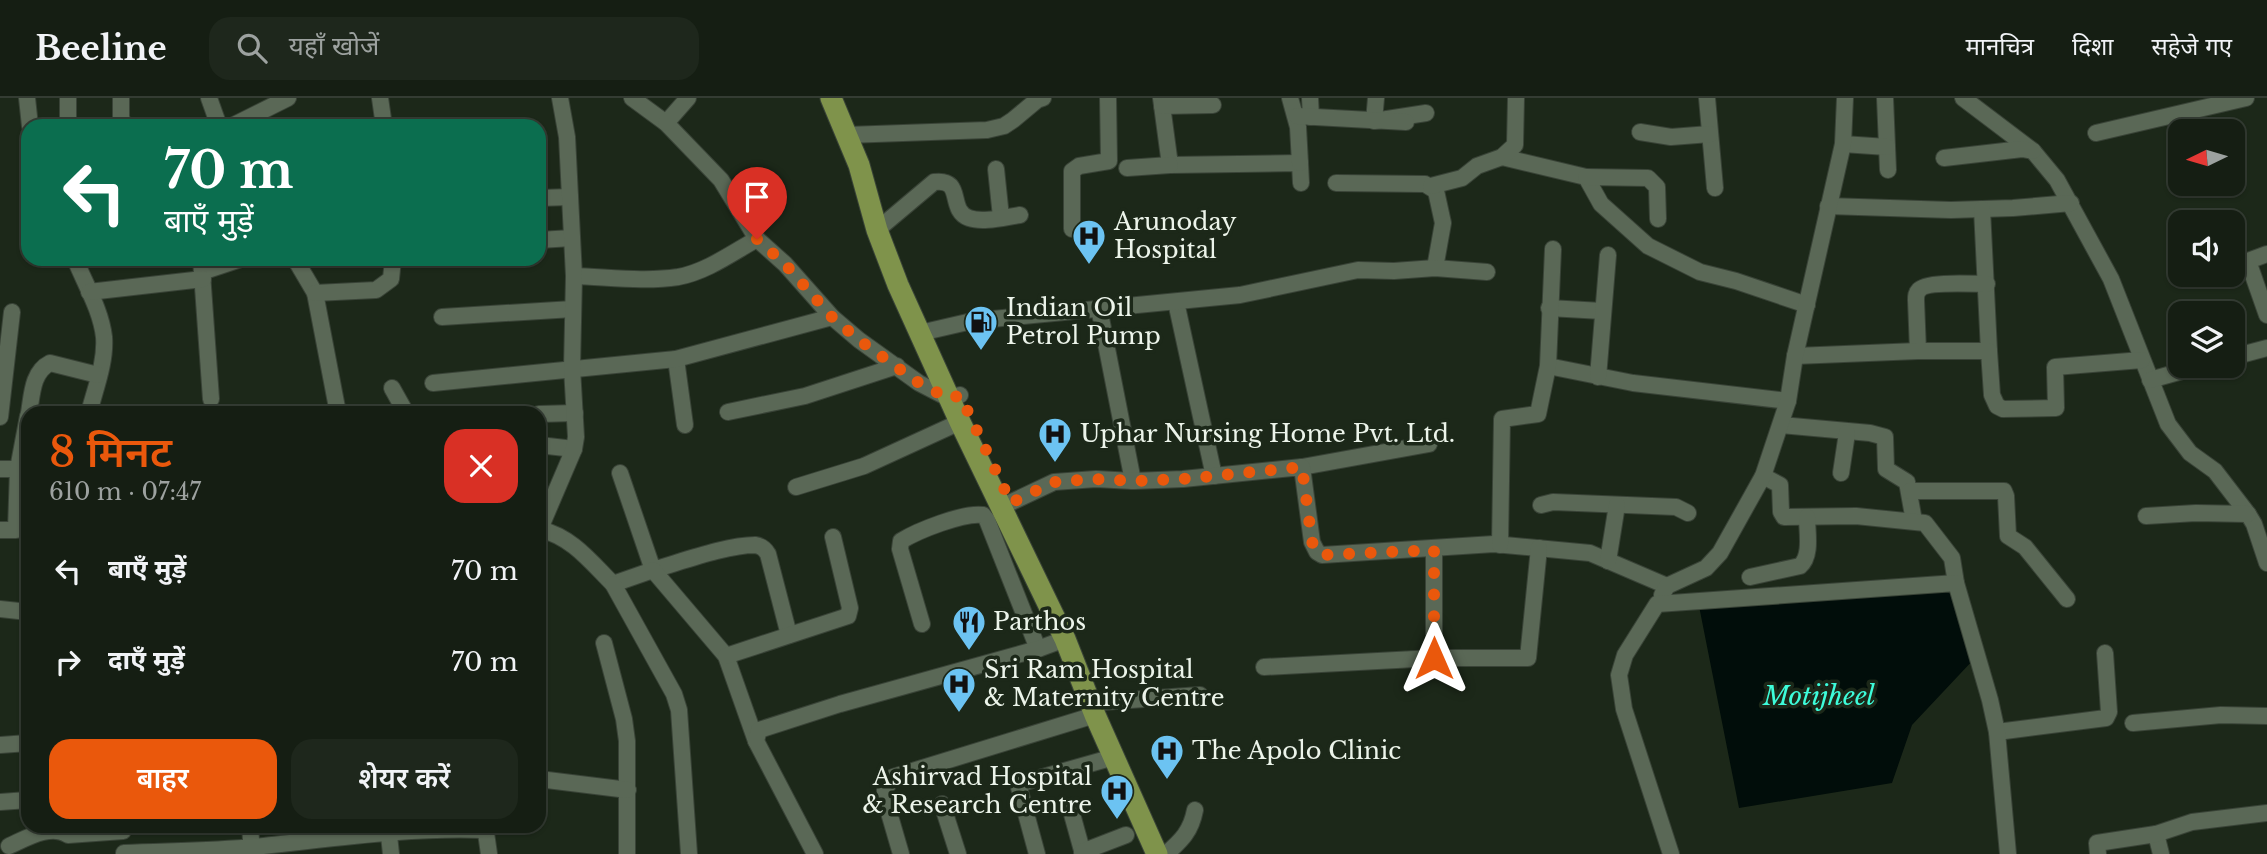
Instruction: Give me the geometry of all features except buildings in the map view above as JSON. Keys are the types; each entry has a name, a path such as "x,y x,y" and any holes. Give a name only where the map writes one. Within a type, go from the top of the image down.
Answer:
{"main road":[{"path":"831,98 853,135"},
{"path":"841,98 859,165 898,285 926,332 1065,639 1098,708 1132,768 1166,854"},
{"path":"955,397 960,422 1057,596 1114,757 1157,854"}],"street":[{"path":"27,98 29,119"},
{"path":"68,98 68,119"},
{"path":"121,98 122,119"},
{"path":"209,98 216,119"},
{"path":"264,119 288,98"},
{"path":"380,98 383,119"},
{"path":"546,509 574,449 576,437 572,368 574,276 567,138 560,98"},
{"path":"632,98 666,123 721,180 757,239 785,264 832,317 919,383 955,397"},
{"path":"666,123 688,98"},
{"path":"853,135 987,130 1004,126 1043,98"},
{"path":"1072,229 1072,171 1079,166 1109,161 1108,98"},
{"path":"1290,98 1304,117"},
{"path":"1301,183 1304,117 1310,98"},
{"path":"1374,121 1376,98"},
{"path":"1336,183 1431,186 1462,178 1477,166 1502,157 1514,145 1516,98"},
{"path":"1707,98 1715,188"},
{"path":"1671,854 1624,709 1619,675 1625,655 1667,586 1706,568 1720,553 1763,476 1788,401 1795,356 1843,144 1845,98"},
{"path":"1885,98 1888,170"},
{"path":"1963,98 2033,151 2071,203 2111,279 2168,424 2190,453 2215,471 2256,521 2267,563"},
{"path":"2095,133 2245,98"},
{"path":"1170,165 1162,102 1213,105"},
{"path":"1374,121 1426,113"},
{"path":"1304,117 1406,122"},
{"path":"1640,132 1671,137 1710,134"},
{"path":"1843,144 1887,147"},
{"path":"1944,158 2022,149 2033,151"},
{"path":"1502,157 1586,177 1648,178 1657,187 1658,219"},
{"path":"1127,168 1300,163"},
{"path":"996,169 1000,217"},
{"path":"1586,177 1601,204 1648,246 1700,272 1807,305"},
{"path":"880,228 934,183 943,181 955,192 959,211 967,217 1020,215"},
{"path":"1431,186 1439,197 1443,223 1435,268"},
{"path":"546,198 570,197"},
{"path":"1828,206 1982,209 2071,203"},
{"path":"1982,209 1992,395 1997,406 2003,409 2056,408 2055,367 2142,360"},
{"path":"546,240 572,238"},
{"path":"574,276 656,279 680,276 711,265 757,239"},
{"path":"1500,545 1502,419 1538,414 1548,366 1553,249"},
{"path":"2267,254 2248,261 2267,315"},
{"path":"1598,377 1608,255"},
{"path":"78,266 101,321 104,339 91,406"},
{"path":"299,266 315,293 337,406"},
{"path":"315,293 376,290 391,279 392,266"},
{"path":"926,332 972,321 1240,295 1358,270 1435,268 1488,272"},
{"path":"89,292 202,270 211,399"},
{"path":"1918,351 1916,300 1921,287 1987,284"},
{"path":"1176,302 1214,476"},
{"path":"1100,308 1133,481"},
{"path":"1549,308 1602,310"},
{"path":"442,317 573,309"},
{"path":"0,417 12,312"},
{"path":"433,383 676,359 832,317"},
{"path":"2245,354 2267,348"},
{"path":"1795,356 1990,351"},
{"path":"676,359 685,425"},
{"path":"31,406 40,367 50,363 99,375"},
{"path":"727,412 805,396 897,366"},
{"path":"1548,366 1633,383 1788,401"},
{"path":"2150,380 2168,375"},
{"path":"391,388 402,406"},
{"path":"546,414 575,413"},
{"path":"796,487 864,466 960,422"},
{"path":"1781,425 1870,433 1885,437 1886,469 1907,482 1914,520"},
{"path":"1841,473 1847,433"},
{"path":"1006,505 1054,482 1214,476 1302,467 1429,444"},
{"path":"546,446 574,449"},
{"path":"0,530 16,530 21,455"},
{"path":"1302,467 1312,542 1317,552 1322,555 1500,545 1539,548 1590,553 1667,586"},
{"path":"0,469 18,469"},
{"path":"620,473 653,570 726,656 756,741 815,854"},
{"path":"1763,476 1780,485 1782,515 1914,520 1929,526 1952,558 1956,583 1997,732 2008,854"},
{"path":"1910,491 2004,491 2008,536 2025,547 2067,599"},
{"path":"1541,505 1553,502 1676,507 1688,513"},
{"path":"1608,561 1617,505"},
{"path":"2146,516 2196,513 2256,521"},
{"path":"922,624 900,549 901,541 970,515 983,514 1038,649"},
{"path":"1750,577 1804,564 1807,555 1807,517"},
{"path":"546,532 560,535 613,584 674,694 679,710 689,854"},
{"path":"726,656 848,616 850,608 833,537"},
{"path":"613,584 653,570 730,550 756,545 764,547 789,635"},
{"path":"1264,667 1434,658 1528,658 1539,548"},
{"path":"1434,550 1434,658"},
{"path":"1657,604 1956,583"},
{"path":"0,609 21,611"},
{"path":"756,741 760,730 1065,639"},
{"path":"604,643 624,719 628,790 627,854"},
{"path":"2105,653 2109,712 2106,718"},
{"path":"901,854 885,799 885,789 893,777 1098,708 1200,695"},
{"path":"1997,732 2106,718 2132,720 2221,715 2267,716"},
{"path":"0,745 21,744"},
{"path":"1034,853 1018,784 1114,757"},
{"path":"546,780 628,790"},
{"path":"0,802 21,800"},
{"path":"942,804 958,854"},
{"path":"1070,807 1083,853 1126,835"},
{"path":"1166,854 1185,838 1192,825 1195,810"},
{"path":"2098,854 2097,843 2157,834 2192,822 2267,813"},
{"path":"9,846 43,833"},
{"path":"65,833 86,833"},
{"path":"123,833 124,853 251,850 333,833"},
{"path":"388,833 391,854"},
{"path":"486,833 489,854"},
{"path":"2157,834 2161,854"}],"water":[{"name":"Motijheel","path":"1957,591 1975,658 1912,725 1892,783 1739,808 1699,606"}],"place":[{"name":"Arunoday Hospital","path":"1089,266"},
{"name":"Indian Oil Petrol Pump","path":"981,352"},
{"name":"Uphar Nursing Home Pvt. Ltd.","path":"1055,464"},
{"name":"Parthos","path":"969,652"},
{"name":"Sri Ram Hospital & Maternity Centre","path":"959,714"},
{"name":"The Apolo Clinic","path":"1167,781"},
{"name":"Ashirvad Hospital & Research Centre","path":"1117,821"}],"route":[{"path":"757,239 785,264 832,317 859,340 919,383 950,399 960,395 1011,503 1054,482 1183,479 1302,467 1312,542 1317,552 1322,555 1434,550 1434,658"}]}
